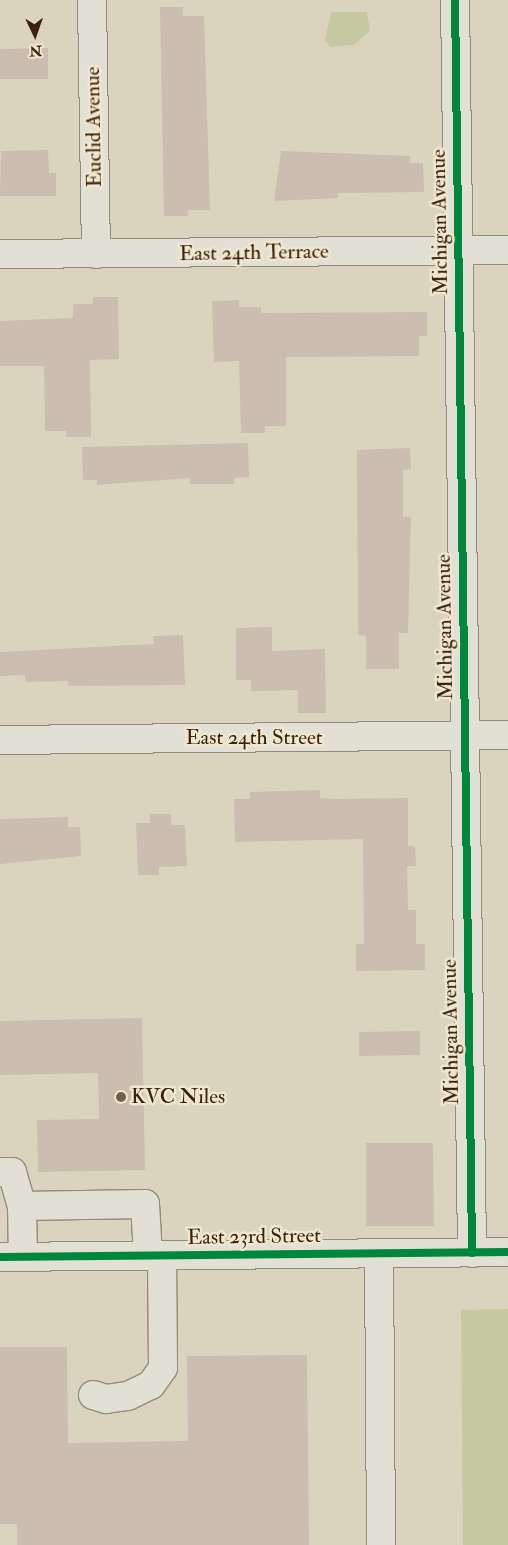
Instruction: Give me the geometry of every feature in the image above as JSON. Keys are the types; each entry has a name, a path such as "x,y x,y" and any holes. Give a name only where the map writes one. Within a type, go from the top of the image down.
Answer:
{"street":[{"name":"Euclid Avenue","path":"92,0 96,254"},
{"name":"Michigan Avenue","path":"455,0 472,1253"},
{"name":"East 24th Terrace","path":"0,254 508,250"},
{"name":"East 24th Street","path":"0,740 508,735"},
{"path":"0,1172 12,1172 22,1206 11,1256"},
{"path":"22,1206 145,1204 155,1255 164,1368 151,1385 128,1396 106,1399 93,1395"},
{"name":"East 23rd Street","path":"11,1256 508,1252"},
{"path":"379,1253 381,1545"}],"green space":[{"path":"331,12 367,12 370,31 354,45 330,47 325,40"},
{"path":"508,1309 508,1545 463,1545 461,1310"}],"building":[{"path":"160,7 183,7 183,16 204,16 210,210 188,210 188,216 164,216"},
{"path":"48,48 48,79 0,79 0,49"},
{"path":"48,150 49,173 56,173 56,196 0,196 1,151"},
{"path":"281,151 410,156 410,163 423,163 424,192 338,193 338,198 274,201"},
{"path":"93,297 118,297 119,359 90,360 91,437 66,437 66,431 45,431 44,366 0,366 0,321 73,318 73,304 93,304"},
{"path":"239,300 239,307 261,307 261,313 427,312 427,336 419,336 419,356 286,357 286,426 265,426 265,433 241,433 239,361 214,362 212,301"},
{"path":"248,443 249,477 234,478 234,484 190,484 190,478 97,485 97,480 83,480 82,447"},
{"path":"410,448 411,469 403,470 403,517 411,517 408,633 399,633 399,669 366,669 366,636 358,635 357,450"},
{"path":"272,627 272,651 325,649 326,713 298,713 298,690 251,691 251,680 236,680 236,628"},
{"path":"183,635 185,685 68,686 68,681 25,682 25,675 0,676 0,652 154,644 153,636"},
{"path":"320,790 320,798 408,798 408,846 415,846 416,866 407,866 408,910 416,910 416,944 425,944 425,970 356,971 356,944 364,944 363,839 235,842 234,799 250,799 250,792"},
{"path":"150,814 171,814 171,825 185,825 187,866 159,867 159,875 138,875 136,823 150,823"},
{"path":"68,817 68,827 80,827 81,856 0,864 0,819"},
{"name":"KVC Niles","path":"142,1018 145,1170 38,1172 37,1120 99,1119 98,1073 0,1075 0,1021"},
{"path":"420,1031 420,1055 359,1056 359,1032"},
{"path":"366,1143 433,1143 434,1226 366,1226"},
{"path":"0,1347 67,1347 68,1443 188,1441 187,1356 307,1355 309,1545 17,1545 17,1524 0,1524"}],"cycle path":[{"path":"455,0 472,1253"},
{"path":"0,1257 508,1252"}],"place":[{"name":"KVC Niles","path":"121,1097"}]}
